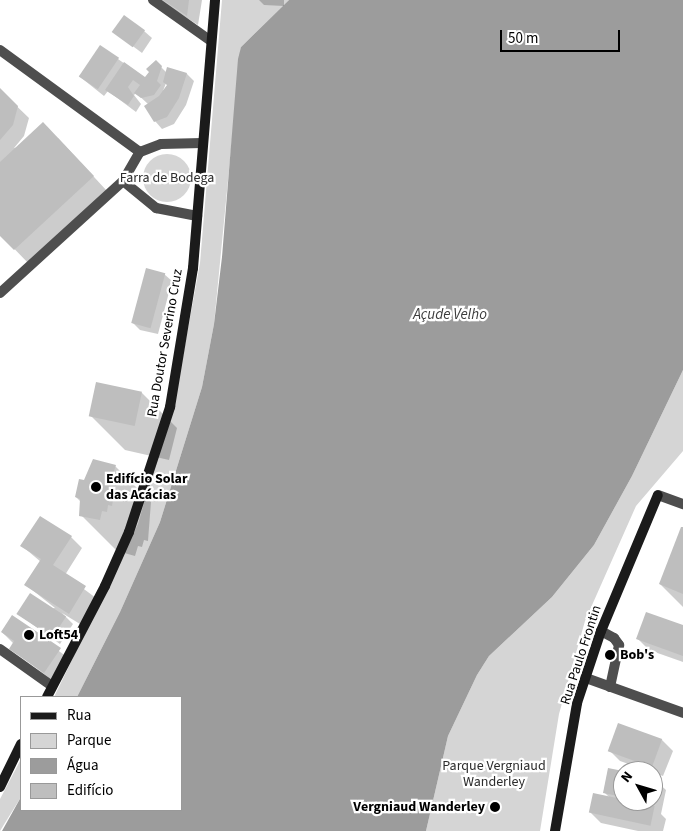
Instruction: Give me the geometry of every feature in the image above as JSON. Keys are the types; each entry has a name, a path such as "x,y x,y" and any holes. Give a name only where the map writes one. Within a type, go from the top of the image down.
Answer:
{"main road":[{"name":"Rua Doutor Severino Cruz","path":"47,696 105,586 129,532 167,417 188,310 215,0"},
{"name":"Rua Paulo Frontin","path":"555,831 578,703 601,631 658,495"},
{"path":"0,786 20,746"}],"street":[{"path":"153,0 211,41"},
{"path":"0,50 140,152"},
{"path":"0,294 123,181 140,152 161,144 202,143"},
{"path":"123,181 147,204 169,212 197,216"},
{"path":"658,495 683,504"},
{"path":"601,631 614,638 619,645 610,687"},
{"path":"0,649 52,686"},
{"path":"586,678 683,713"}],"green space":[{"path":"222,0 289,0 241,47 214,324 202,387 160,522 120,612 78,696 54,696 138,524 177,389 200,263"},
{"name":"Farra de Bodega","path":"162,154 172,154 184,161 191,173 191,183 184,195 172,202 162,202 154,198 147,191 143,183 143,173 147,165 154,158"},
{"name":"Parque Vergniaud Wanderley","path":"683,370 683,451 636,506 585,621 559,714 540,831 426,831 448,736 477,675 489,656 552,597 594,545 632,476"},
{"path":"20,761 20,799 0,831 0,799"}],"water":[{"name":"Açude Velho","path":"289,0 683,0 683,370 632,476 594,545 552,597 489,656 477,675 448,736 426,831 2,831 20,799 20,811 182,811 182,696 78,696 120,612 160,522 202,387 214,324 222,257 238,59 241,47"}],"building":[{"path":"163,0 189,0 187,16"},
{"path":"124,15 145,30 133,47 112,32"},
{"path":"100,45 119,58 98,89 79,77"},
{"path":"156,60 162,66 157,81 161,85 154,95 141,98 134,93 140,85 133,80 128,87 134,96 128,105 105,90 124,62 145,77 149,72 146,69"},
{"path":"167,67 187,73 179,98 167,117 154,122 144,106 159,96 167,85 163,82"},
{"path":"0,88 18,106 13,125 0,140"},
{"path":"43,122 94,176 14,250 0,236 0,162"},
{"path":"146,268 165,273 151,328 131,323"},
{"path":"96,382 142,392 135,426 89,416"},
{"name":"Edifício Solar das Acácias","path":"93,459 116,465 113,474 117,475 112,506 108,505 107,512 102,511 100,520 79,516 80,499 75,497 79,479 84,480"},
{"path":"40,516 72,536 53,565 86,586 69,614 24,585 41,559 20,546"},
{"path":"681,527 683,527 683,594 659,584"},
{"path":"30,593 66,616 52,637 16,614"},
{"path":"646,612 683,625 683,656 636,639"},
{"path":"12,615 61,648 44,673 9,649 14,641 1,632"},
{"path":"618,723 662,739 654,761 635,761 608,751"},
{"path":"608,768 613,769 613,795 603,793"},
{"path":"593,793 613,797 613,811 654,811 650,826 589,813"}],"place":[{"name":"Edifício Solar das Acácias","path":"96,487"},
{"name":"Loft54","path":"29,635"},
{"name":"Bob's","path":"610,655"},
{"name":"Vergniaud Wanderley","path":"495,807"}]}
